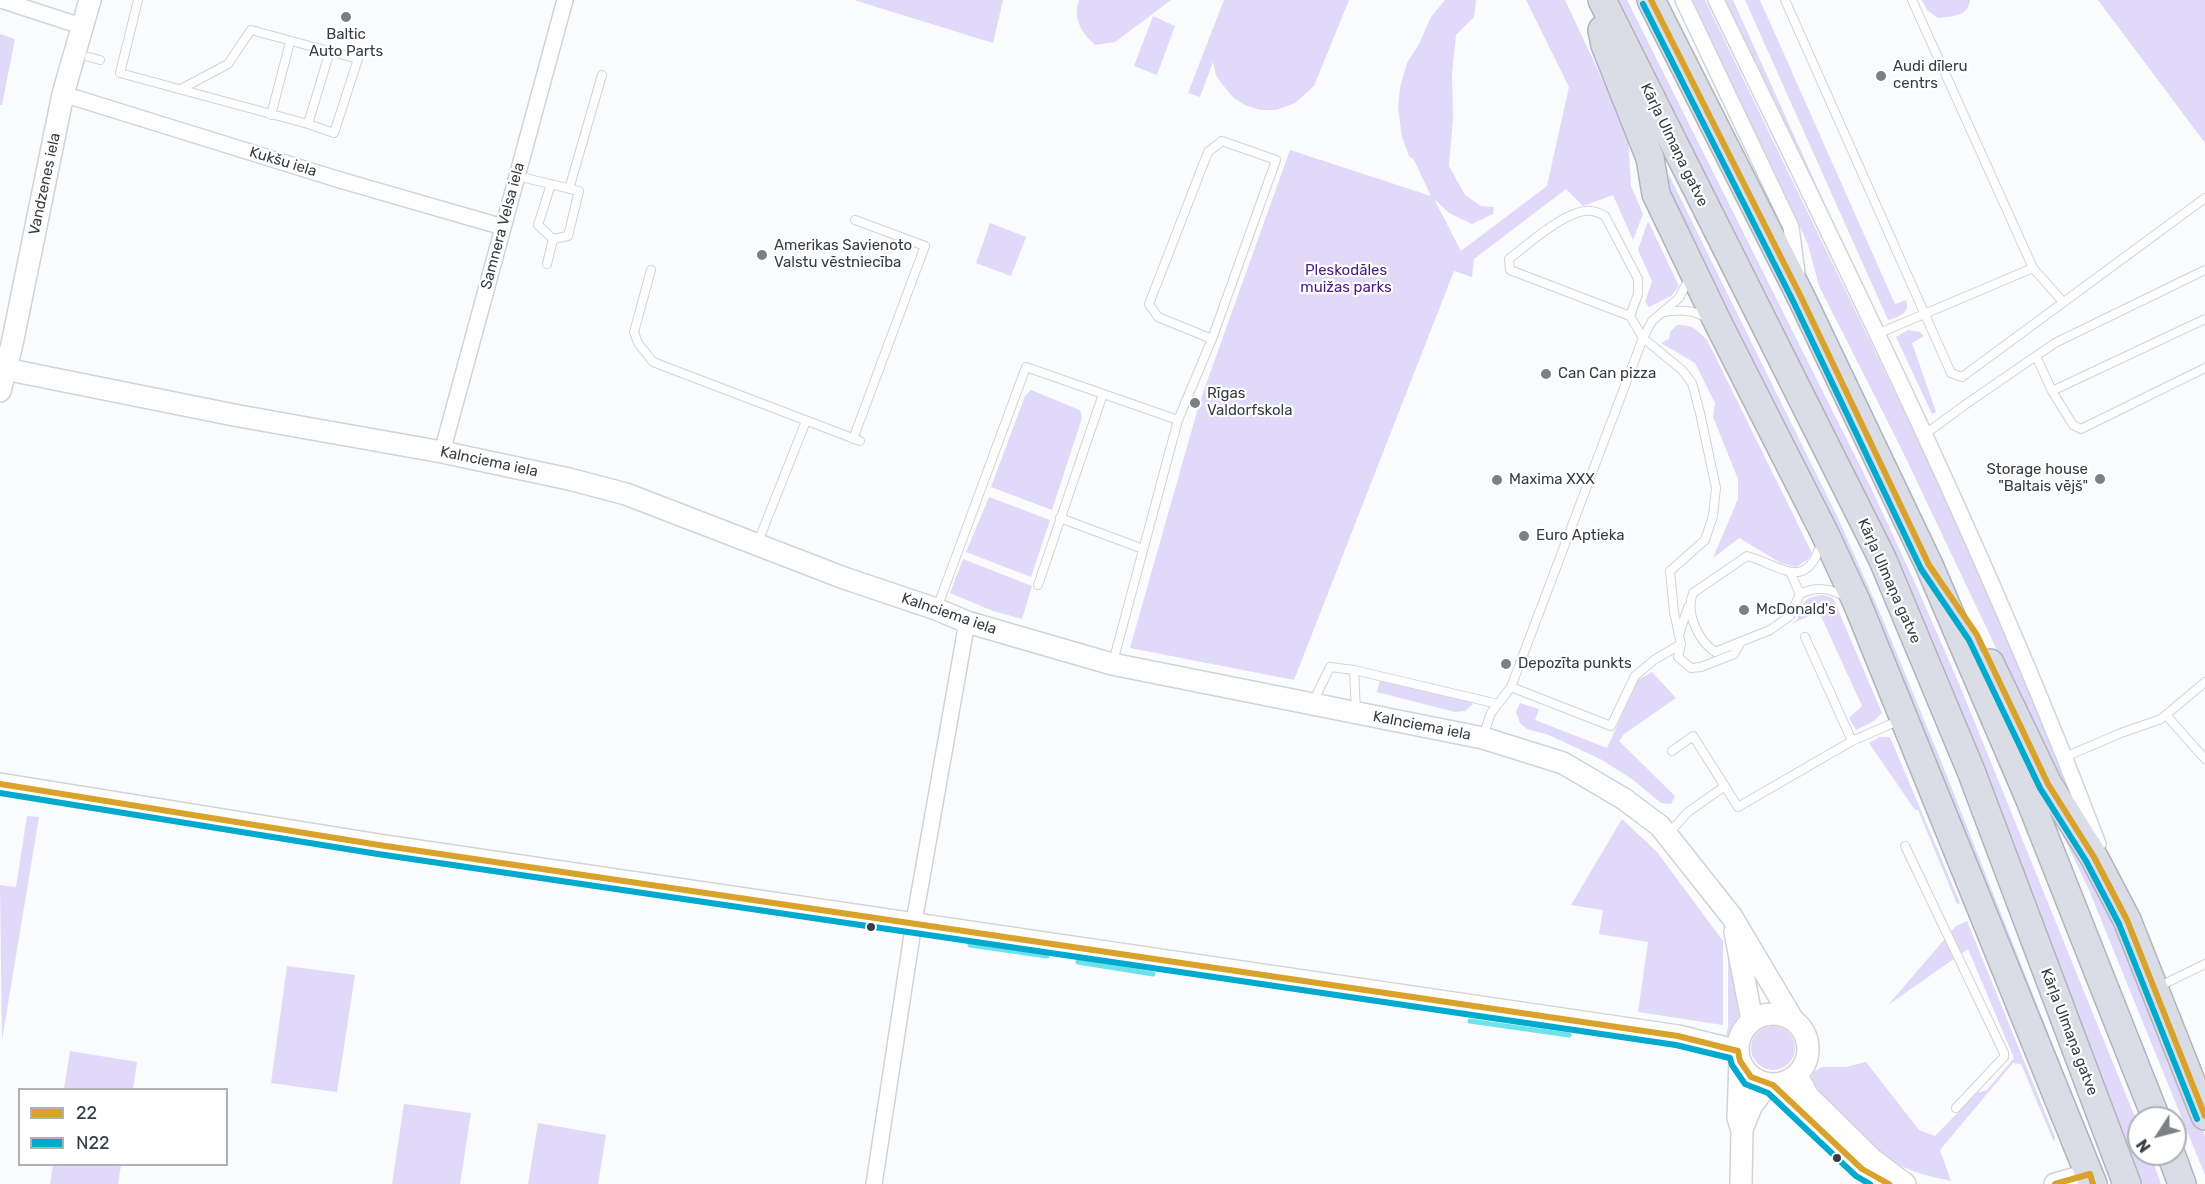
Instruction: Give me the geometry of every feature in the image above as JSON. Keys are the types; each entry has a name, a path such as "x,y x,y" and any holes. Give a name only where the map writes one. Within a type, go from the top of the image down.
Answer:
{"highway":[{"path":"1596,0 1605,45 1650,158 1656,194 1857,603 2092,1179"},
{"name":"Kārļa Ulmaņa gatve","path":"1602,0 1882,558 1971,771 2127,1184"},
{"path":"1651,0 1801,297 1929,565 2030,800 2151,1106"},
{"path":"1929,565 1977,635 2048,784 2094,857 2127,920 2205,1116"},
{"path":"2175,1166 2182,1184"}],"street":[{"path":"1,0 84,27"},
{"name":"Vandzenes iela","path":"0,391 63,94 90,0"},
{"name":"Samnera Velsa iela","path":"442,452 565,0"},
{"path":"1683,0 1791,227 1801,297"},
{"path":"1716,0 1924,431 1980,555 2065,758 2127,920"},
{"name":"Kukšu iela","path":"63,94 486,224 503,227"},
{"name":"Kalnciema iela","path":"3,369 263,420 442,452 569,479 626,494 843,578 936,609 966,622 1112,663 1483,738 1563,763 1624,799 1660,826 1732,917 1793,1020"},
{"path":"874,1184 914,922 966,622"},
{"path":"0,784 379,845 1678,1036 1739,1056 1751,1077 1771,1085 1862,1169 1889,1184"},
{"path":"1732,917 1752,1020"},
{"path":"1742,1130 1752,1105 1771,1085 1786,1082 1797,1076 1808,1056 1808,1047 1802,1028 1793,1020 1780,1014 1765,1015 1752,1020 1744,1029 1739,1041 1738,1118 1742,1130 1742,1184"},
{"path":"1797,1076 1808,1096 1873,1160 1905,1184"},
{"path":"2055,1184 2092,1179"}],"lane":[{"path":"138,0 120,73 308,124 334,134 358,59 251,30 228,64 181,89"},
{"path":"1785,0 1951,373 1962,377 2205,198"},
{"path":"1911,0 2033,268 2062,302"},
{"path":"271,115 290,42"},
{"path":"308,124 330,51"},
{"path":"88,57 100,60"},
{"path":"569,189 602,75"},
{"path":"1112,663 1178,420 1212,339 1276,160 1222,141 1208,152 1149,304 1158,317 1212,339"},
{"path":"517,176 579,191 568,236 553,239"},
{"path":"551,184 538,225 553,239"},
{"path":"1630,316 1638,294 1638,279 1605,216 1591,211 1578,212 1554,225 1509,259 1509,270 1630,316 1643,338 1682,370 1692,383 1716,488 1713,516 1705,540 1670,571 1674,612 1681,644 1677,657 1691,668 1701,668 1734,654 1741,642"},
{"path":"651,270 634,332 638,343 653,362 857,440 925,246 855,220"},
{"path":"547,264 553,239"},
{"path":"1483,738 1491,713 1511,687 1643,338 1652,321 1679,298 1688,282 1691,267"},
{"path":"1877,333 2033,268"},
{"path":"1924,431 1932,429 2055,343 2205,270"},
{"path":"1664,312 1695,311 1719,325"},
{"path":"2052,391 2205,319"},
{"path":"2036,356 2052,391 2073,425 2081,429 2205,368"},
{"path":"936,609 1026,367 1178,420"},
{"path":"1038,585 1103,394"},
{"path":"757,544 806,421"},
{"path":"1060,518 1143,549"},
{"path":"1679,635 1693,593 1748,556 1791,574 1804,571 1810,567 1818,555 1825,534"},
{"path":"1791,574 1800,594"},
{"path":"1689,602 1690,612 1705,645 1715,652 1770,630 1790,616 1800,594 1819,588 1834,590 1857,603"},
{"path":"1805,637 1852,741"},
{"path":"1511,687 1611,726 1635,676 1654,660 1681,644"},
{"path":"1312,704 1330,667 1354,670 1498,704"},
{"path":"1354,670 1356,713"},
{"path":"2065,758 2121,733 2161,719 2204,684"},
{"path":"2166,715 2205,759"},
{"path":"1672,751 1693,736 1738,807 1852,741 1904,718"},
{"path":"1667,836 1688,812 1725,786"},
{"path":"1905,846 2004,1053 2004,1057 1956,1108"},
{"path":"2154,988 2167,984 2205,964"}],"green space":[{"path":"854,0 1003,0 993,43"},
{"path":"1079,0 1171,0 1115,42 1095,45 1080,25 1077,13"},
{"path":"1224,0 1349,0 1314,86 1295,103 1276,110 1260,110 1245,105 1234,98 1221,83 1216,75 1213,62 1200,97 1188,93"},
{"name":"Pleskodāles muižas parks","path":"1445,0 1476,0 1474,17 1456,35 1452,73 1453,117 1449,166 1465,195 1481,206 1494,207 1493,214 1472,224 1449,213 1434,199 1461,251 1547,186 1569,87 1526,0 1565,0 1628,134 1631,186 1643,214 1633,240 1613,195 1583,206 1566,189 1474,259 1472,277 1454,271 1294,680 1130,648 1200,401 1290,150 1431,196 1414,160 1409,156 1402,137 1398,108 1400,88 1407,63 1419,44 1431,17"},
{"path":"1616,0 1627,0 1872,490 1916,585 1960,686 2130,1106 2127,1106 2127,1144 1982,761 1938,657 1856,481"},
{"path":"1688,0 1705,0 1973,554 2078,810 2065,793 1900,446 1819,286 1808,245 1799,224"},
{"path":"1723,0 1733,0 1875,315"},
{"path":"1745,0 1760,0 1895,304 1906,300 1907,308 1900,316 1888,320"},
{"path":"1922,0 1970,0 1963,12 1938,18 1927,10"},
{"path":"2098,0 2205,0 2205,143"},
{"path":"1153,16 1175,26 1157,75 1134,66"},
{"path":"0,34 15,39 2,105 0,105"},
{"path":"1668,173 1838,518 1881,615 2060,1063 2105,1184 1695,256 1669,188"},
{"path":"1648,221 1679,286 1671,296 1649,307 1645,302 1652,281 1638,250"},
{"path":"990,223 1026,237 1011,276 976,263"},
{"path":"1677,325 1694,328 1707,340 1812,553 1807,560 1796,567 1781,563 1739,538 1713,558 1738,499 1738,479 1713,417 1715,403 1695,363 1661,343 1669,339 1670,332"},
{"path":"1908,330 1920,332 1924,336 1912,343 1936,412 1932,414 1896,337"},
{"path":"1031,390 1080,410 1082,418 1052,510 991,487 1025,396"},
{"path":"989,497 1050,520 1031,577 966,552"},
{"path":"963,559 1032,586 1022,619 993,611 950,593"},
{"path":"1823,595 1833,598 1882,713 1874,721 1856,730 1849,718 1862,706 1819,612 1791,624 1798,619 1798,613 1805,601"},
{"path":"1652,672 1676,698 1624,734 1619,741 1675,796 1671,804 1661,803 1632,779 1602,760 1549,735 1527,729 1520,723 1516,712 1520,703 1539,709 1535,720 1607,748 1638,680"},
{"path":"1381,676 1474,698 1472,705 1465,711 1455,712 1377,692"},
{"path":"1880,737 1890,737 1960,903 1957,904 1918,810 1915,810 1869,743"},
{"path":"27,816 39,817 2,1040 0,885 16,887"},
{"path":"1622,819 1657,852 1723,941 1723,1025 1638,1012 1648,942 1599,934 1603,910 1571,905"},
{"path":"2064,827 2118,926 2205,1136 2205,1175 2187,1131 2187,1106 2177,1106 2089,890 2060,829"},
{"path":"1967,921 2055,1137 2054,1142 2021,1064 2013,1063 1940,1150 1951,1181 1910,1170 1886,1157 1850,1126 1812,1080 1813,1072 1822,1067 1846,1067 1866,1062 1919,1130 1935,1136 1977,1093 1987,1090 2014,1058 1968,949 1888,1005 1956,926"},
{"path":"1728,945 1744,1006 1726,1037 1728,1027"},
{"path":"287,966 355,975 337,1092 271,1083"},
{"path":"1773,1026 1782,1027 1789,1032 1794,1039 1794,1057 1789,1064 1782,1069 1773,1070 1764,1069 1757,1064 1752,1057 1751,1048 1752,1039 1757,1032 1764,1027"},
{"path":"70,1051 137,1062 133,1088 64,1088"},
{"path":"404,1104 471,1113 460,1184 392,1184"},
{"path":"538,1123 606,1135 598,1184 528,1184"},
{"path":"53,1166 121,1166 118,1184 50,1184"},
{"path":"2135,1166 2154,1166 2161,1184 2142,1184"}],"waterway":[{"path":"970,945 1047,956"},
{"path":"1078,962 1153,974"},
{"path":"1470,1021 1569,1035"}],"transit line":[{"name":"22","path":"1651,0 1801,297 1929,565 1977,635 2048,784 2094,857 2127,920 2205,1116"},
{"name":"N22","path":"1643,4 1793,301 1921,569 1969,640 2040,788 2086,861 2119,924 2197,1119"},
{"name":"22","path":"0,784 379,845 1678,1036 1738,1051 1740,1061 1751,1077 1773,1085 1862,1169 1889,1184"},
{"name":"N22","path":"0,793 378,854 1676,1045 1730,1058 1745,1084 1768,1093 1856,1176 1870,1184"},
{"name":"22","path":"2055,1184 2090,1174 2093,1184"}],"place":[{"name":"Baltic Auto Parts","path":"346,17"},
{"name":"Audi dīleru centrs","path":"1881,76"},
{"name":"Amerikas Savienoto Valstu vēstniecība","path":"762,255"},
{"name":"Can Can pizza","path":"1546,374"},
{"name":"Rīgas Valdorfskola","path":"1195,403"},
{"name":"Storage house \"Baltais vējš\"","path":"2100,479"},
{"name":"Maxima XXX","path":"1497,480"},
{"name":"Euro Aptieka","path":"1524,536"},
{"name":"McDonald's","path":"1744,610"},
{"name":"Depozīta punkts","path":"1506,664"}]}
